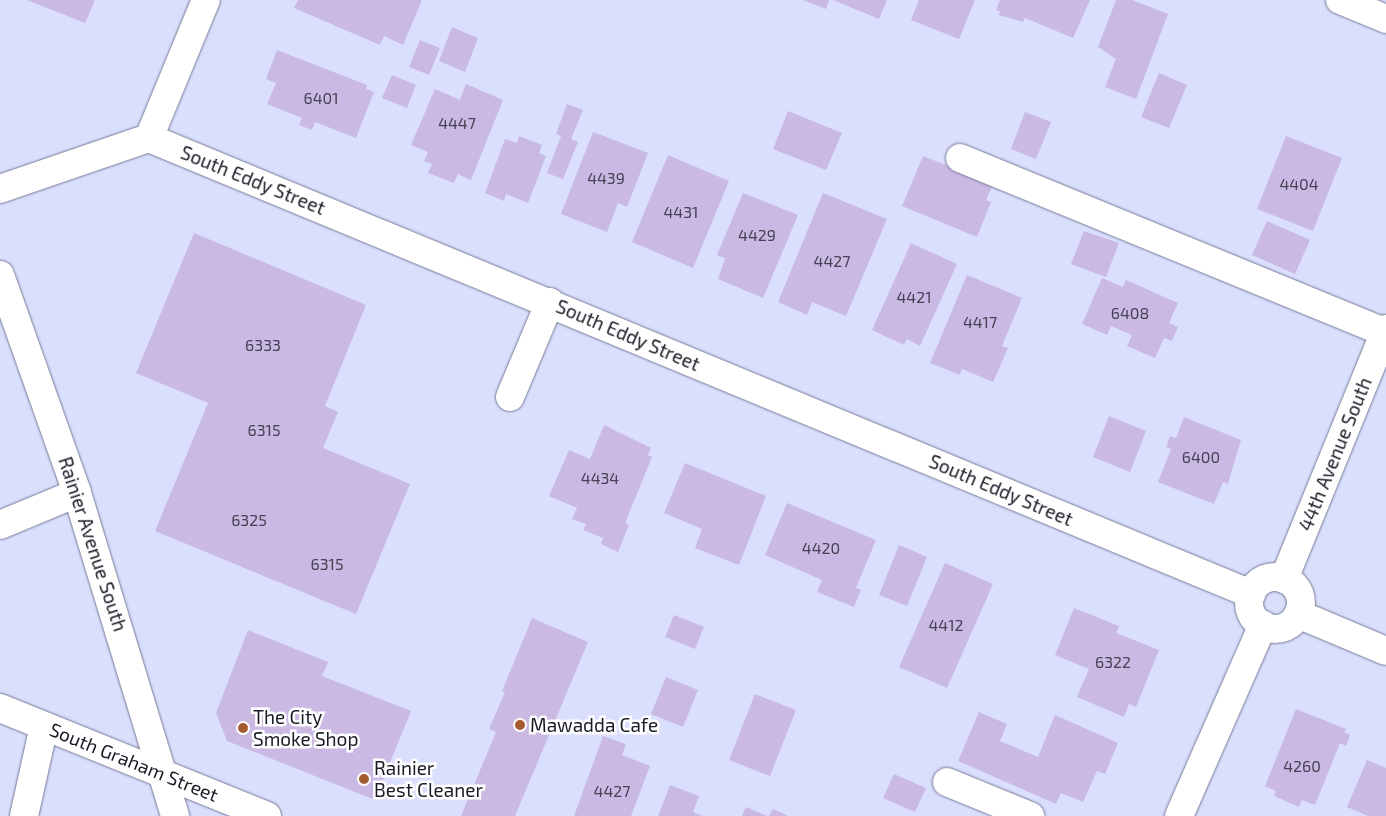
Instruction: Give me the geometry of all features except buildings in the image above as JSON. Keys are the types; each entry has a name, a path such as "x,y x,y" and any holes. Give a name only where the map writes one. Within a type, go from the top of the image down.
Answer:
{"street":[{"path":"0,189 148,138 206,0"},
{"path":"1340,0 1386,19"},
{"name":"South Eddy Street","path":"148,138 550,302 1251,594"},
{"path":"960,158 1385,331"},
{"name":"Rainier Avenue South","path":"0,275 77,493 164,774 175,816"},
{"path":"510,397 550,302"},
{"name":"44th Avenue South","path":"1284,579 1385,331"},
{"path":"0,525 77,493"},
{"path":"1265,579 1284,579 1299,594 1298,614 1284,627 1263,626 1252,616 1251,594 1265,579"},
{"path":"1298,614 1386,650"},
{"path":"1179,816 1263,626"},
{"name":"South Graham Street","path":"0,708 267,816"},
{"path":"24,816 44,726"},
{"path":"947,782 1030,816"}],"place":[{"name":"Mawadda Cafe","path":"520,725"},
{"name":"The City Smoke Shop","path":"243,728"},
{"name":"Rainier Best Cleaner","path":"364,779"}]}
